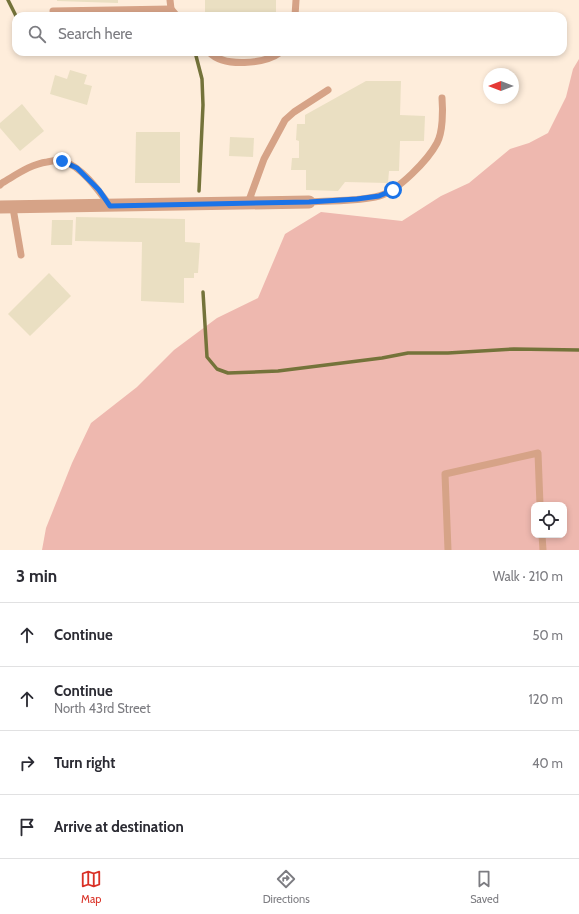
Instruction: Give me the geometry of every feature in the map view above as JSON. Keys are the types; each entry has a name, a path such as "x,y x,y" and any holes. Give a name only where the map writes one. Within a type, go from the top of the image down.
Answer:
{"street":[{"path":"6,207 309,202"}],"lane":[{"path":"170,0 171,9 174,12"},
{"path":"295,12 296,0"},
{"path":"53,10 171,9"},
{"path":"214,56 219,59 235,62 260,61 275,56"},
{"path":"248,203 264,159 285,120 294,112 328,90"},
{"path":"309,202 379,196 393,190 422,164 437,142 443,114 442,98"},
{"path":"0,185 30,168 47,162 62,161 77,168 99,190 110,206"},
{"path":"6,207 21,255"},
{"path":"448,550 445,474 538,453 540,502"},
{"path":"542,538 543,550"}],"shaded area":[{"path":"0,0 579,0 579,110 169,550 0,550"},
{"path":"579,59 579,550 42,550 46,528 72,463 91,423 137,387 174,350 217,318 258,298 285,234 321,212 402,221 441,196 469,183 510,149 529,143 548,133 566,97 573,69"}],"building":[{"path":"118,0 118,3 57,1"},
{"path":"205,0 276,0 276,12 205,12"},
{"path":"70,70 87,75 84,84 92,86 87,105 50,94 55,75 67,79"},
{"path":"366,81 401,81 400,115 425,116 424,141 400,141 399,171 389,171 388,183 345,182 338,191 306,190 306,170 291,170 292,158 299,158 299,141 296,140 297,124 305,124 305,115"},
{"path":"22,104 44,131 20,151 0,128 0,123"},
{"path":"136,132 180,132 180,183 135,183"},
{"path":"230,137 254,138 253,157 229,156"},
{"path":"76,217 185,219 185,242 200,243 198,273 194,273 194,278 184,278 184,303 141,301 142,242 75,241"},
{"path":"52,220 73,220 72,245 51,245"},
{"path":"49,273 71,296 30,336 8,314"}],"waterway":[{"path":"8,0 14,12"},
{"path":"196,56 202,79 203,105 199,191"},
{"path":"203,292 207,357 217,369 228,373 278,371 382,358 408,353 448,353 514,349 579,350"}],"route":[{"path":"62,161 77,168 99,190 110,206 309,202 379,196 393,190"}]}
